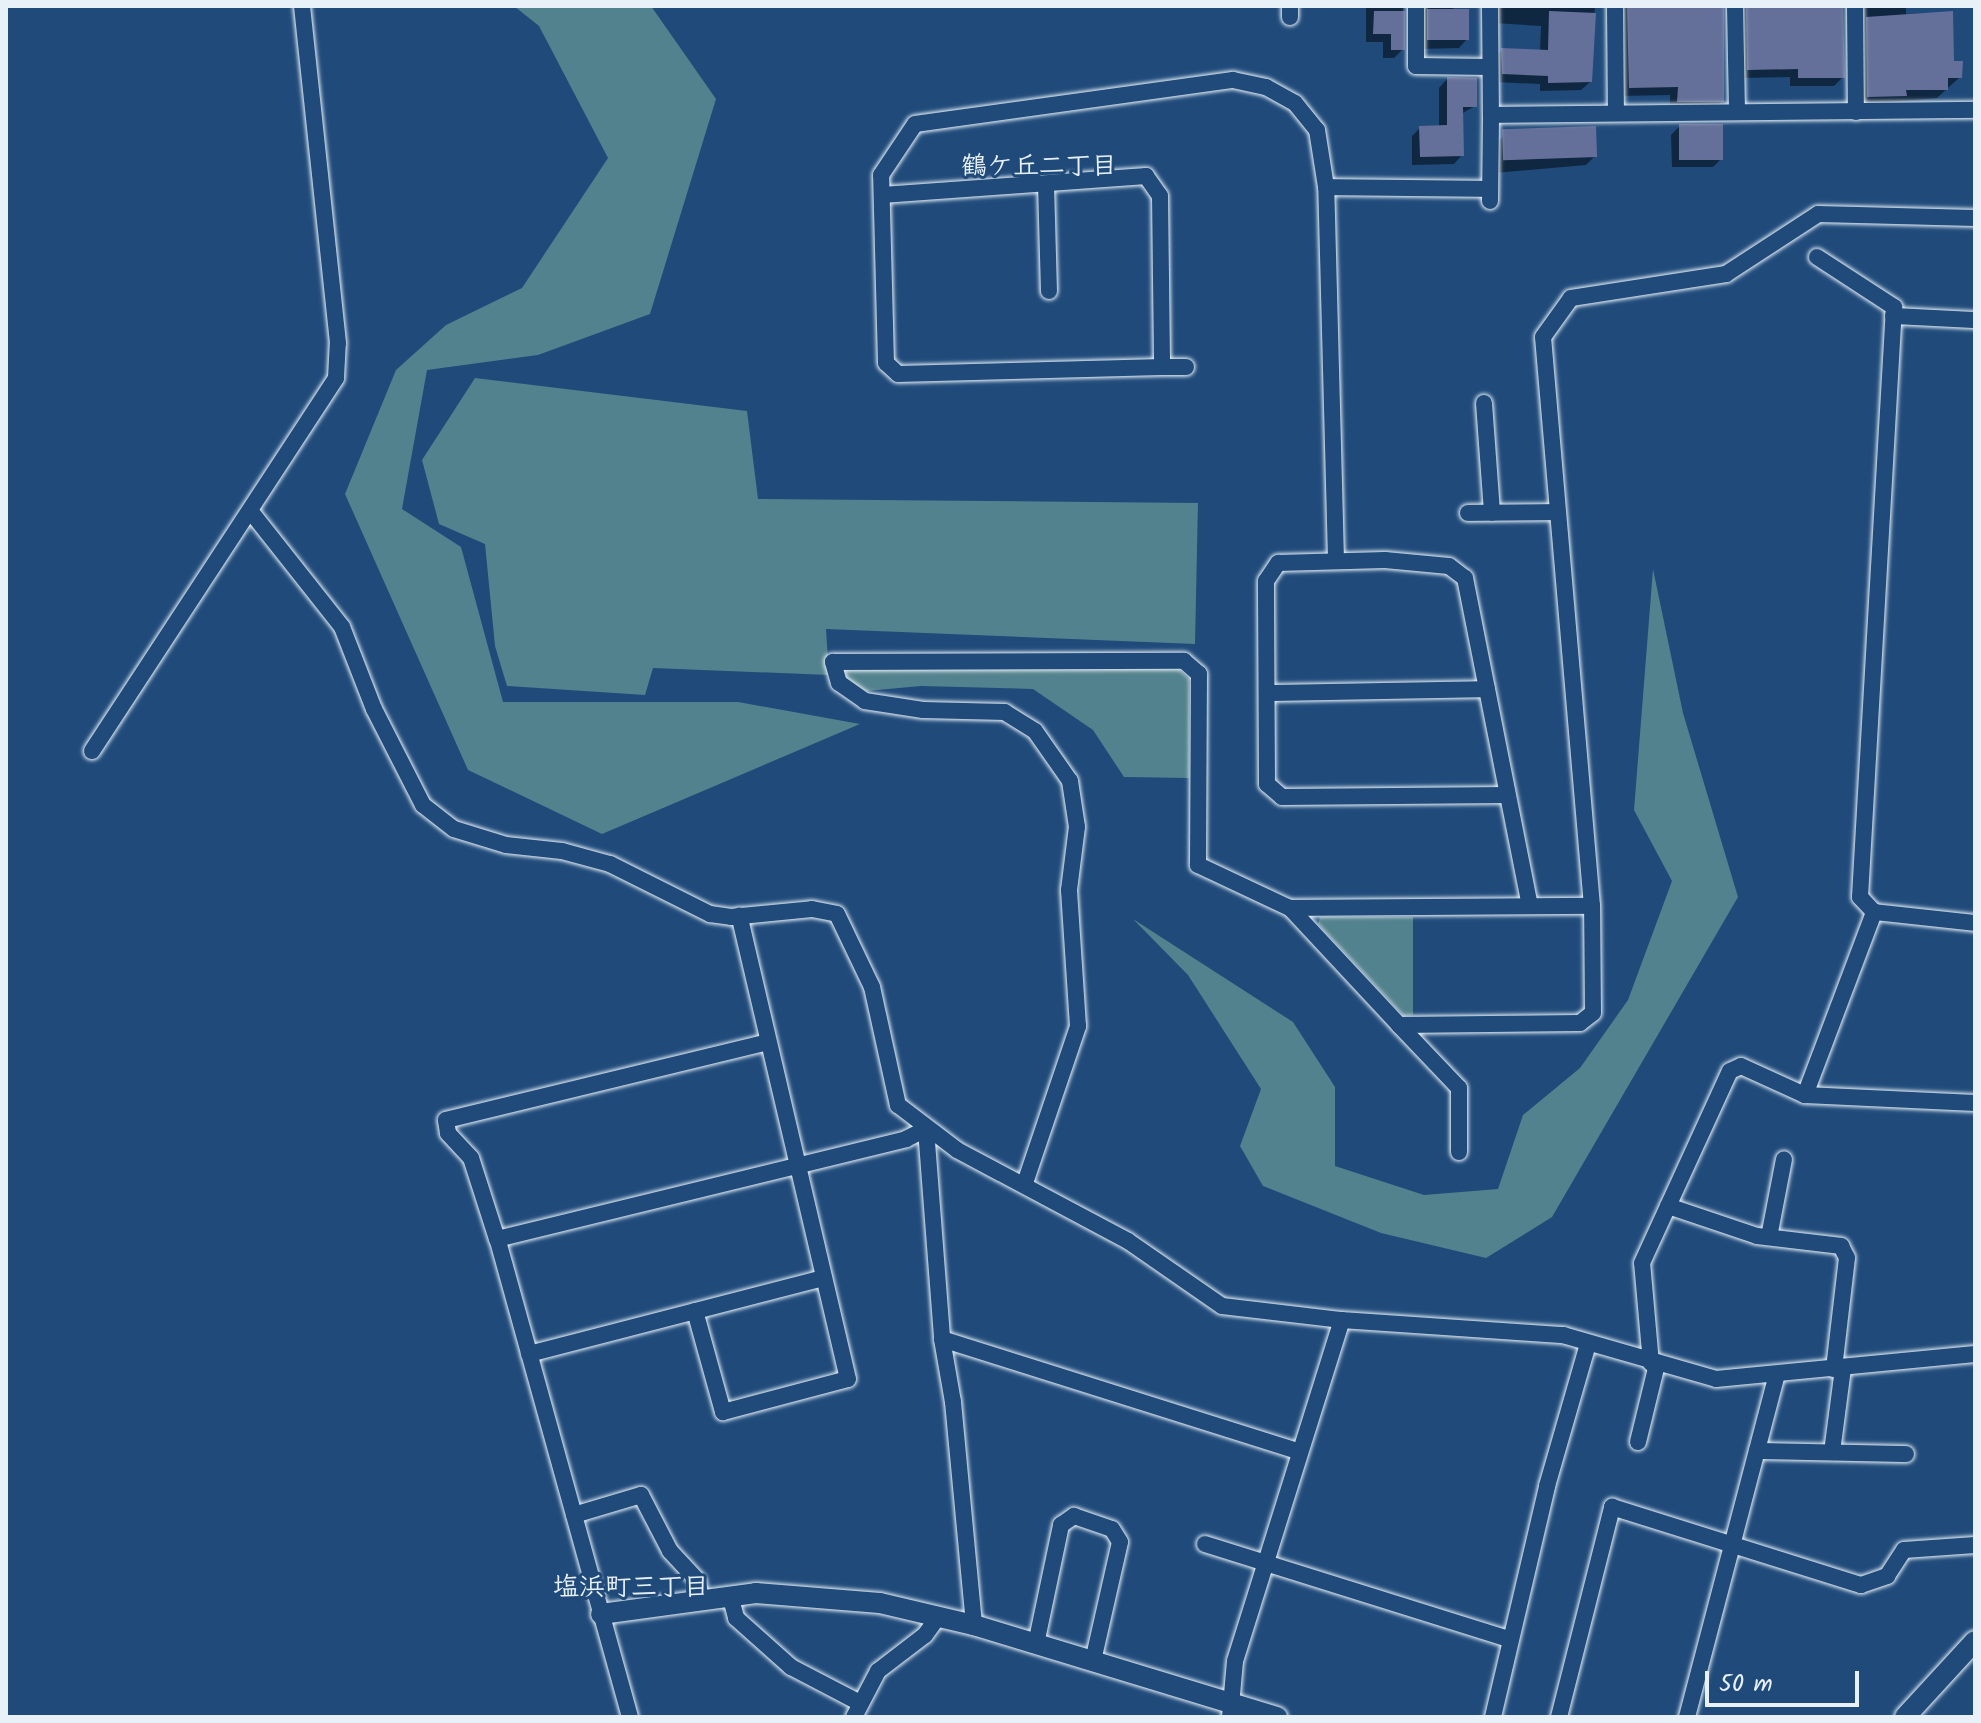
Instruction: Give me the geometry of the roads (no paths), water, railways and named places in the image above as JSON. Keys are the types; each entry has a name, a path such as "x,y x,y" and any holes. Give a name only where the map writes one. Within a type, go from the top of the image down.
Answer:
{"street":[{"path":"92,751 325,399 339,363 302,6"},
{"path":"1416,6 1416,66 1490,67"},
{"path":"1326,187 1490,195 1490,6"},
{"path":"1615,6 1616,112"},
{"path":"1735,6 1737,112"},
{"path":"1855,6 1856,112"},
{"path":"1186,367 898,374 886,363 881,175 915,124 1233,80 1266,87 1295,103 1317,130 1326,187 1336,560"},
{"path":"1491,115 1975,110"},
{"path":"882,195 1146,176 1160,196 1162,367"},
{"path":"1046,184 1049,291"},
{"path":"1399,1025 1580,1023 1593,1013 1592,906 1543,337 1571,298 1726,274 1818,214 1975,218"},
{"path":"1817,257 1894,307 1860,897 1874,912 1975,923"},
{"path":"1893,316 1975,320"},
{"path":"1484,403 1492,513"},
{"path":"1468,513 1557,512"},
{"path":"252,513 342,627 374,709 423,805 454,829 506,845 562,851 610,864 710,914 739,916 812,909 837,914 872,987 898,1105 926,1129 1128,1241 1222,1306 1342,1320 1563,1335 1654,1364 1716,1379 1776,1377 1975,1354"},
{"path":"1507,795 1282,797 1267,784 1266,581 1278,563 1336,560 1449,566 1465,578 1530,905"},
{"path":"1025,1183 1078,1026 1069,890 1077,827 1070,781 1035,731 1005,712 956,707 923,710 865,701 839,683 833,662 1184,661 1199,674 1198,865 1290,908 1459,1088 1459,1152"},
{"path":"1267,693 1487,689"},
{"path":"1290,908 1592,906"},
{"path":"1805,1095 1874,912"},
{"path":"695,1311 723,1412 848,1379 739,916"},
{"path":"630,1717 497,1239 471,1158 448,1133 446,1120 768,1042"},
{"path":"1638,1442 1654,1364 1640,1286 1642,1263 1730,1071 1741,1066 1805,1095 1975,1103"},
{"path":"497,1239 906,1139 926,1129"},
{"path":"926,1129 942,1339 953,1402 974,1625"},
{"path":"1769,1237 1784,1159"},
{"path":"1668,1206 1717,1226 1769,1237 1841,1246 1847,1258 1832,1452"},
{"path":"529,1354 823,1278"},
{"path":"1231,1710 1235,1661 1342,1320"},
{"path":"942,1339 1300,1452"},
{"path":"1493,1717 1509,1639 1588,1344"},
{"path":"1687,1717 1776,1377"},
{"path":"1757,1451 1906,1454"},
{"path":"574,1515 641,1495 670,1551 698,1581 700,1598"},
{"path":"1559,1717 1612,1507 1731,1541 1861,1585 1887,1576 1904,1550 1975,1545"},
{"path":"1036,1644 1061,1525 1074,1516 1112,1529 1120,1542 1093,1661"},
{"path":"1205,1544 1509,1639"},
{"path":"730,1595 736,1618 791,1667 856,1710 878,1671 925,1635 939,1616"},
{"path":"601,1614 730,1595 818,1595 974,1625 1093,1661 1231,1710 1277,1717"},
{"path":"1905,1717 1975,1641"}],"district":[{"name":"鶴ケ丘二丁目","path":"1039,168"},
{"name":"塩浜町三丁目","path":"631,1589"}]}
